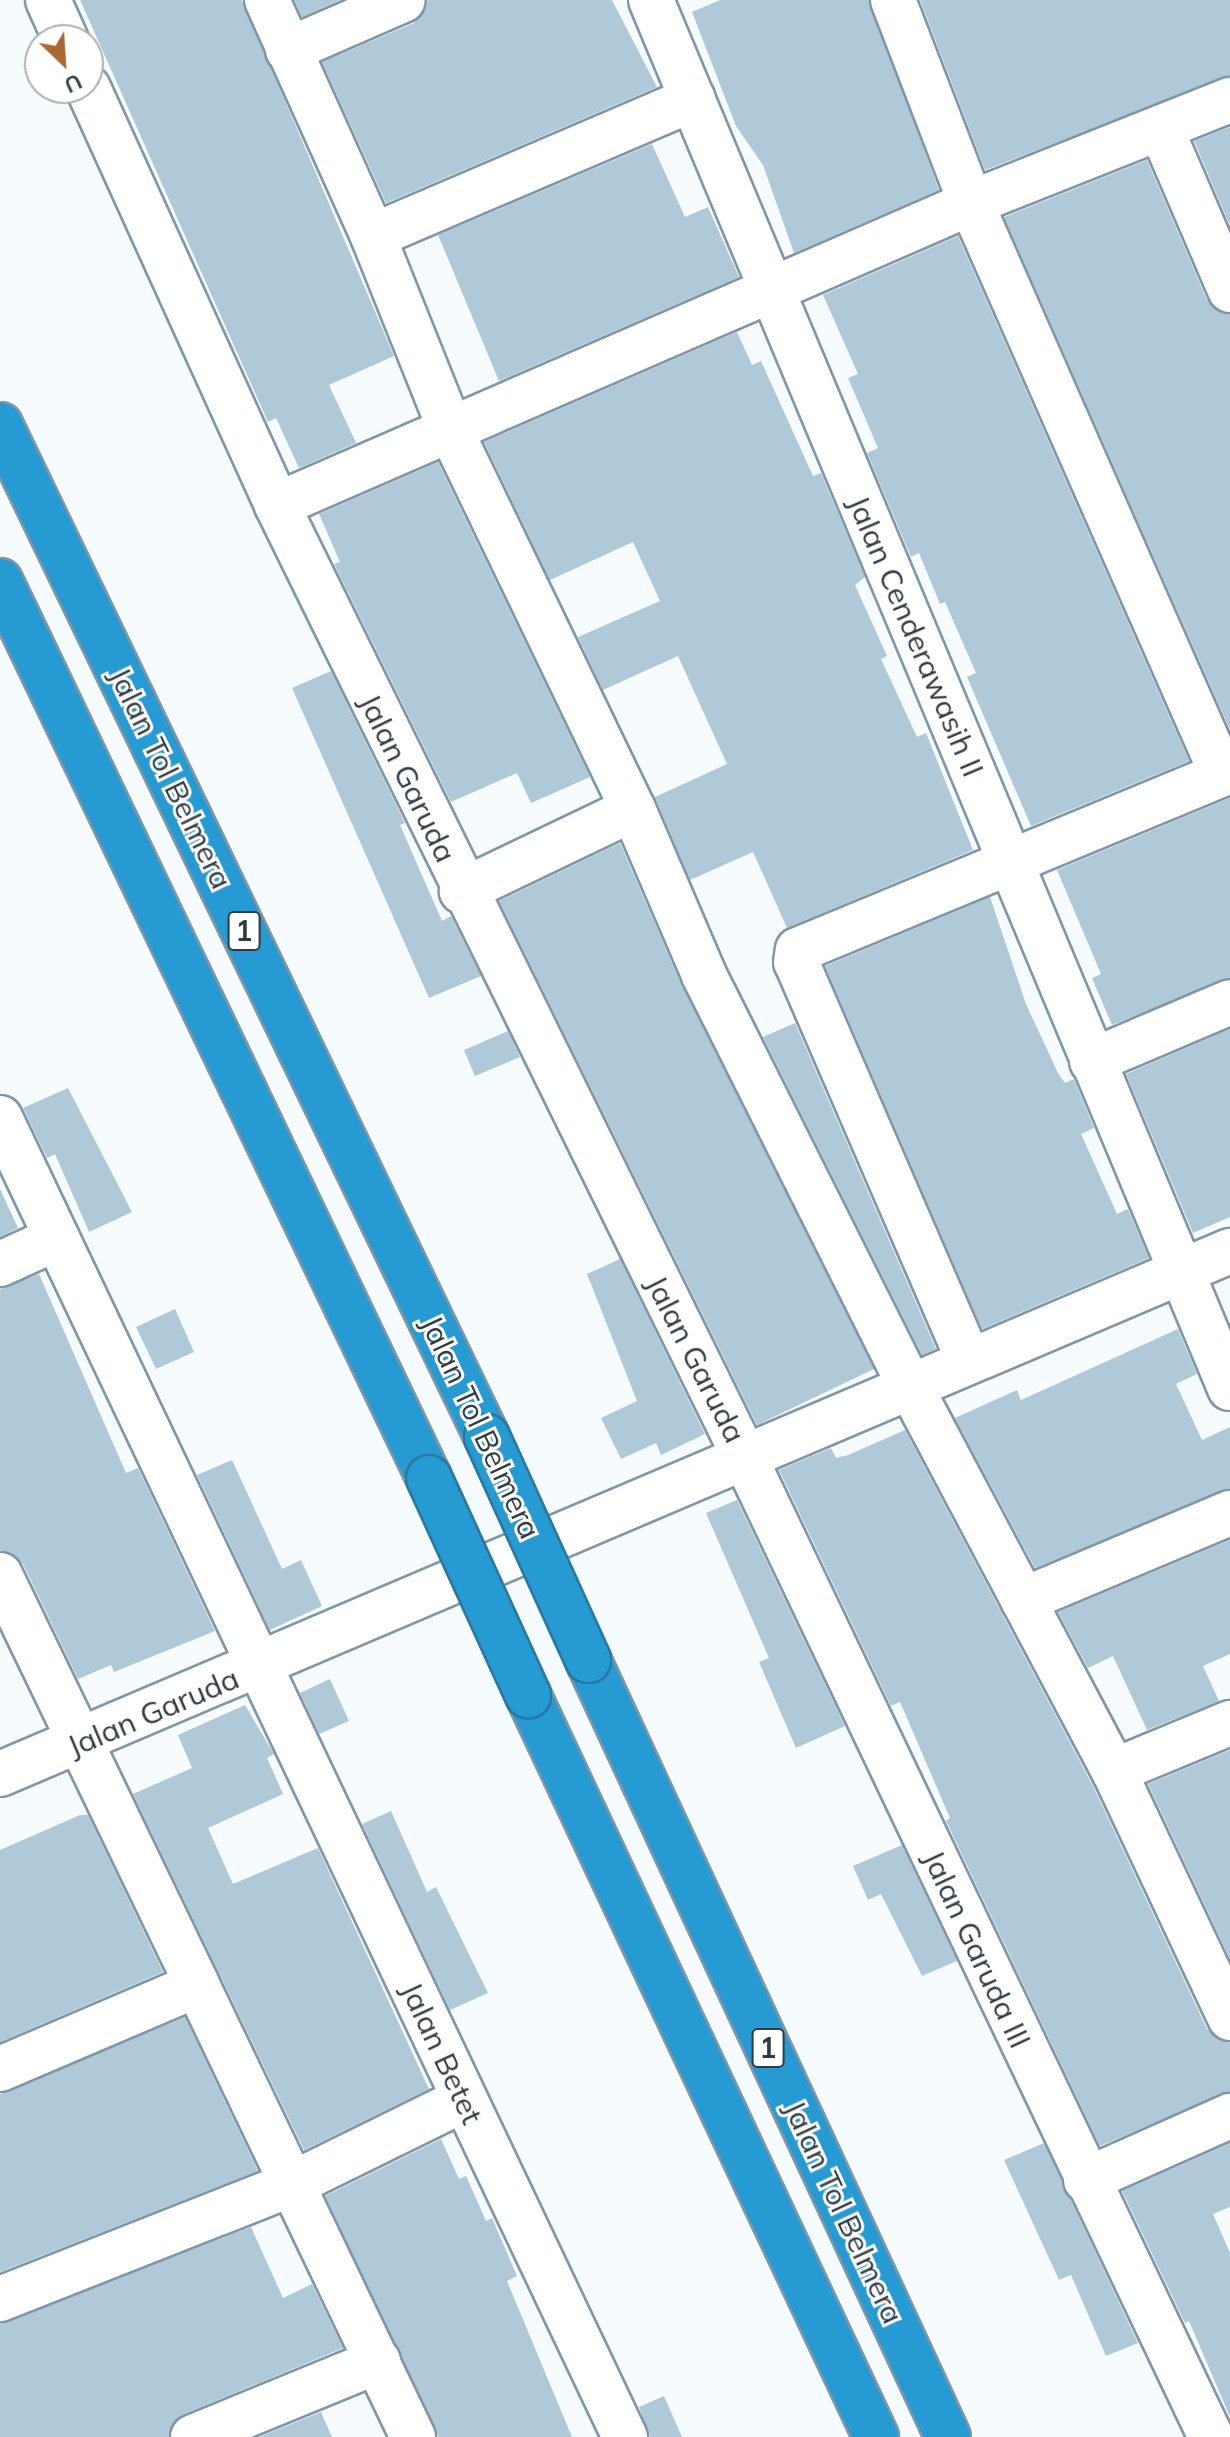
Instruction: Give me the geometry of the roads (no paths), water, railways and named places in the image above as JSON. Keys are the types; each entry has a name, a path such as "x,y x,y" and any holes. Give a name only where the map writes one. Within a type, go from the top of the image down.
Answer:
{"highway":[{"name":"Jalan Tol Belmera","path":"0,425 487,1437 948,2437"},
{"name":"1","path":"0,581 429,1478 876,2437"}],"street":[{"path":"48,0 59,24"},
{"path":"267,0 373,236 450,429 633,809 704,975 910,1386 1114,1771 1230,2018"},
{"path":"288,50 403,0"},
{"name":"Jalan Cenderawasih II","path":"651,0 1179,1273 1230,1388"},
{"path":"901,3 971,203 1226,772 1011,865 806,943 796,955 969,1361"},
{"path":"373,236 693,99"},
{"path":"277,505 971,203 1162,131 1230,100"},
{"name":"Jalan Garuda","path":"95,104 277,505 462,891 746,1460"},
{"path":"1162,131 1230,290"},
{"path":"462,891 633,809"},
{"path":"1092,1061 1230,1002"},
{"name":"Jalan Betet","path":"0,1118 625,2437"},
{"path":"0,1264 55,1239"},
{"name":"Jalan Garuda","path":"0,1774 261,1667 1230,1251"},
{"name":"Jalan Garuda III","path":"746,1460 1086,2180 1211,2437"},
{"path":"1023,1600 1230,1513"},
{"path":"0,1575 413,2437"},
{"path":"1114,1771 1230,1723"},
{"path":"0,2069 197,1985"},
{"path":"0,2299 290,2185 463,2100"},
{"path":"1086,2180 1230,2116"},
{"path":"193,2437 378,2361"}]}
